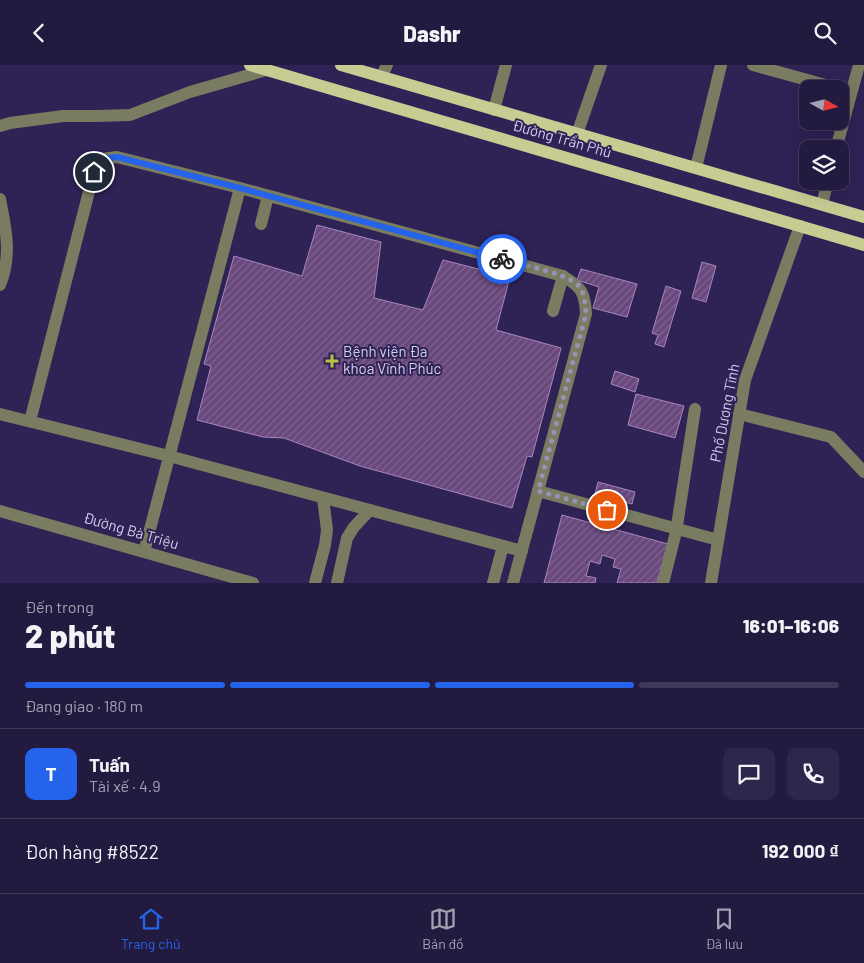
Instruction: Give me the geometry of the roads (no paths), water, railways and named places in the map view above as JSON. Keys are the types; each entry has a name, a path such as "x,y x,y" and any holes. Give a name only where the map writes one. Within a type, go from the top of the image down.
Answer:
{"main road":[{"name":"Đường Trần Phú","path":"250,65 267,67 864,245"},
{"name":"Đường Trần Phú","path":"340,65 864,217"}],"street":[{"path":"381,77 387,65"},
{"path":"494,110 506,65"},
{"path":"577,134 601,65"},
{"path":"696,168 721,65"},
{"path":"754,65 808,80"},
{"path":"849,82 859,65"},
{"path":"0,126 63,116 97,117 130,115 190,92 267,67"},
{"path":"30,421 94,172 102,159 117,157 268,195 563,276 577,284 585,298 586,314 513,583"},
{"path":"144,552 240,188"},
{"path":"822,205 826,190"},
{"path":"261,224 268,195"},
{"path":"0,199 7,235 7,252 0,285"},
{"name":"Phố Dương Tĩnh","path":"711,583 745,380 800,226"},
{"path":"554,311 563,276"},
{"path":"663,583 676,529 695,409"},
{"path":"0,414 522,551"},
{"path":"739,414 831,437 864,472"},
{"path":"538,491 718,540"},
{"path":"315,583 327,530 323,498"},
{"path":"337,583 347,538 354,527 370,510"},
{"name":"Đường Bà Triệu","path":"0,511 252,583"},
{"path":"493,583 503,546"}],"place":[{"name":"Bệnh viện Đa khoa Vĩnh Phúc","path":"332,361"}]}
